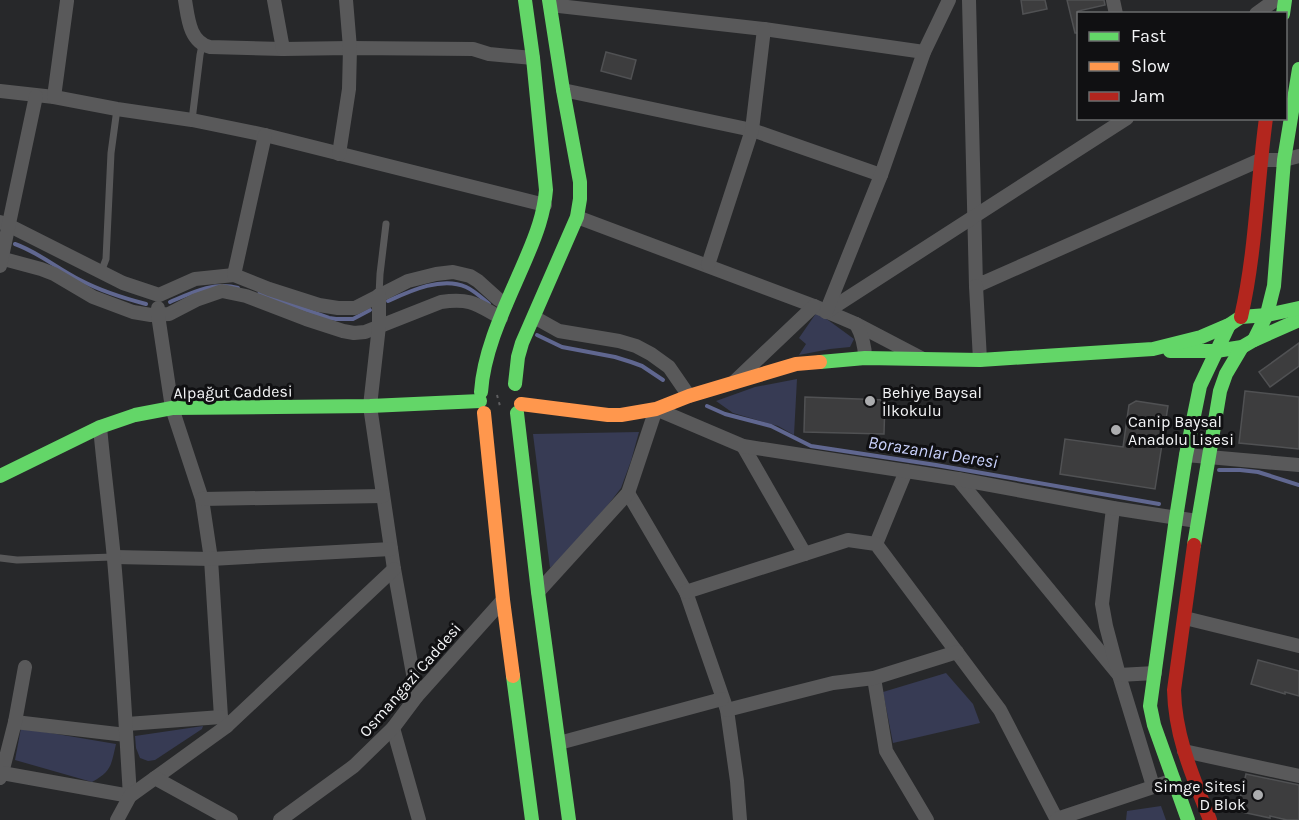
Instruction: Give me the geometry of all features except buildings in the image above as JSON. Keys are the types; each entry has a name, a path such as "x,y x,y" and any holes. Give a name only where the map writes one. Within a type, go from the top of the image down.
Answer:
{"main road":[{"path":"525,0 546,190 545,205 536,234 485,361 482,375 482,402 503,600 532,820"},
{"path":"505,381 518,357 576,217 580,199 580,182 549,2"},
{"path":"1210,820 1175,723 1174,690 1197,521 1220,391 1226,374 1267,315 1272,301 1284,160 1299,69"},
{"path":"1188,820 1151,715 1150,706 1176,518 1200,386 1216,351 1235,321 1248,286 1266,120"},
{"path":"1274,286 1299,306"},
{"path":"1153,349 1201,337 1235,321 1299,306"},
{"path":"519,408 621,415 656,409 735,381 796,364 865,358 980,360 1153,349 1180,352 1216,351 1248,343 1299,320"},
{"path":"1180,352 1194,363 1200,386"},
{"path":"505,381 519,390 522,397 519,408 514,416 502,421 494,420 482,402 485,386 490,382 505,381"},
{"name":"Alpağut Caddesi","path":"0,476 100,427 135,415 172,408 370,406 482,402"},
{"path":"519,408 538,592 569,820"}],"street":[{"path":"54,97 68,0"},
{"path":"185,0 190,28 202,45 283,49 473,50 489,54 532,58"},
{"path":"274,0 283,49"},
{"path":"339,154 349,88 350,48 346,0"},
{"path":"820,309 881,175 924,52 949,0"},
{"path":"969,0 973,218 980,360"},
{"path":"1259,12 1275,0"},
{"path":"549,2 924,52"},
{"path":"708,265 752,130 764,29"},
{"path":"563,90 752,130 881,175"},
{"path":"0,91 54,97 192,120 264,135 545,205"},
{"path":"36,96 4,223 0,261 24,263 54,274 93,297 117,307 133,312 158,315 169,314 196,300 222,291 246,296 306,319 354,333 365,332 441,302 454,300 467,300 501,318"},
{"path":"735,381 820,309 973,218 1123,120"},
{"path":"234,275 264,135"},
{"path":"976,286 1260,160 1284,160 1299,156"},
{"path":"576,217 820,309 856,324 921,358"},
{"path":"4,223 123,283 159,295 195,279 234,275 319,305 355,308 394,287 415,279 453,272 470,276 506,304"},
{"path":"159,295 158,315 172,408 202,499 211,559 224,722"},
{"path":"379,295 379,326 370,406 393,568 417,696"},
{"path":"534,317 559,331 636,346 669,367 689,396"},
{"path":"856,324 865,346 865,358"},
{"path":"538,592 628,493 656,409 743,446 958,478 1113,508 1197,521"},
{"path":"100,427 114,557 130,796"},
{"path":"743,446 805,554"},
{"path":"1186,455 1299,465"},
{"path":"876,544 906,471"},
{"path":"958,478 1119,675"},
{"path":"628,493 686,592 725,704 737,781 740,820"},
{"path":"202,499 383,496"},
{"path":"1113,508 1102,604 1119,675 1153,786"},
{"path":"686,592 848,540 876,544 1000,710 1057,820 1174,780"},
{"path":"114,557 211,559 391,549"},
{"path":"117,820 130,796 156,778 224,722 393,568"},
{"name":"Osmangazi Caddesi","path":"280,820 354,766 393,728 417,696 503,600"},
{"path":"1185,618 1299,646"},
{"path":"559,743 725,704 833,682 874,678 957,652"},
{"path":"25,667 15,722 1,774 130,796"},
{"path":"1119,675 1155,673"},
{"path":"874,678 886,751 927,820"},
{"path":"15,722 126,730 224,722"},
{"path":"393,728 419,820"},
{"path":"1184,751 1299,776"},
{"path":"156,778 231,820"}],"lane":[{"path":"192,120 202,45"},
{"path":"101,272 106,259 111,153 117,109"},
{"path":"379,295 386,224"},
{"path":"0,558 17,560 114,557"}],"shaded area":[{"path":"817,312 854,339 850,347 799,355 806,344 799,338"},
{"path":"797,379 794,435 778,426 733,413 716,401 755,387"},
{"path":"639,432 621,488 581,540 550,568 533,434"},
{"path":"946,673 973,704 980,723 893,743 883,692"},
{"path":"203,726 202,729 155,760 148,761 140,758 135,736"},
{"path":"21,728 116,744 107,771 92,782 15,760"},
{"path":"1161,806 1166,820 1126,820 1127,811"}],"waterway":[{"name":"Borazanlar Deresi","path":"15,244 32,251 88,284 146,304"},
{"name":"Borazanlar Deresi","path":"388,301 426,286 447,283 466,287 489,304"},
{"name":"Borazanlar Deresi","path":"170,302 211,287 238,288"},
{"name":"Borazanlar Deresi","path":"259,294 329,318 353,319 370,310"},
{"name":"Borazanlar Deresi","path":"537,335 562,347 631,362 642,366 663,380"},
{"name":"Borazanlar Deresi","path":"707,406 725,414 771,426 811,446 936,465 1159,504"},
{"name":"Borazanlar Deresi","path":"1219,470 1258,472 1299,485"}],"traffic: fast":[{"path":"481,392 492,340 536,232 546,190 525,0"},
{"path":"515,384 522,343 577,217 580,199 580,182 549,0"},
{"path":"1283,12 1285,0"},
{"path":"1254,340 1267,314 1274,286 1284,160 1299,69"},
{"path":"820,362 865,358 980,360 1153,349 1201,337 1241,317 1267,315 1299,308"},
{"path":"1170,351 1216,351 1242,347 1299,320"},
{"path":"1188,820 1154,725 1150,706 1176,518 1200,386 1229,325"},
{"path":"1194,545 1220,391 1226,374 1242,347"},
{"path":"0,476 100,427 135,415 172,408 370,406 480,401"},
{"path":"517,413 538,592 569,820"},
{"path":"513,676 532,820"}],"traffic: slow":[{"path":"521,404 621,415 656,409 689,396 796,364 820,362"},
{"path":"484,413 513,676"}],"traffic: jam":[{"path":"1241,317 1253,243 1266,120"},
{"path":"1194,545 1174,690 1181,740 1210,820"}],"place":[{"name":"Behiye Baysal İlkokulu","path":"870,401"},
{"name":"Canip Baysal Anadolu Lisesi","path":"1116,430"},
{"name":"Simge Sitesi D Blok","path":"1258,795"}]}
